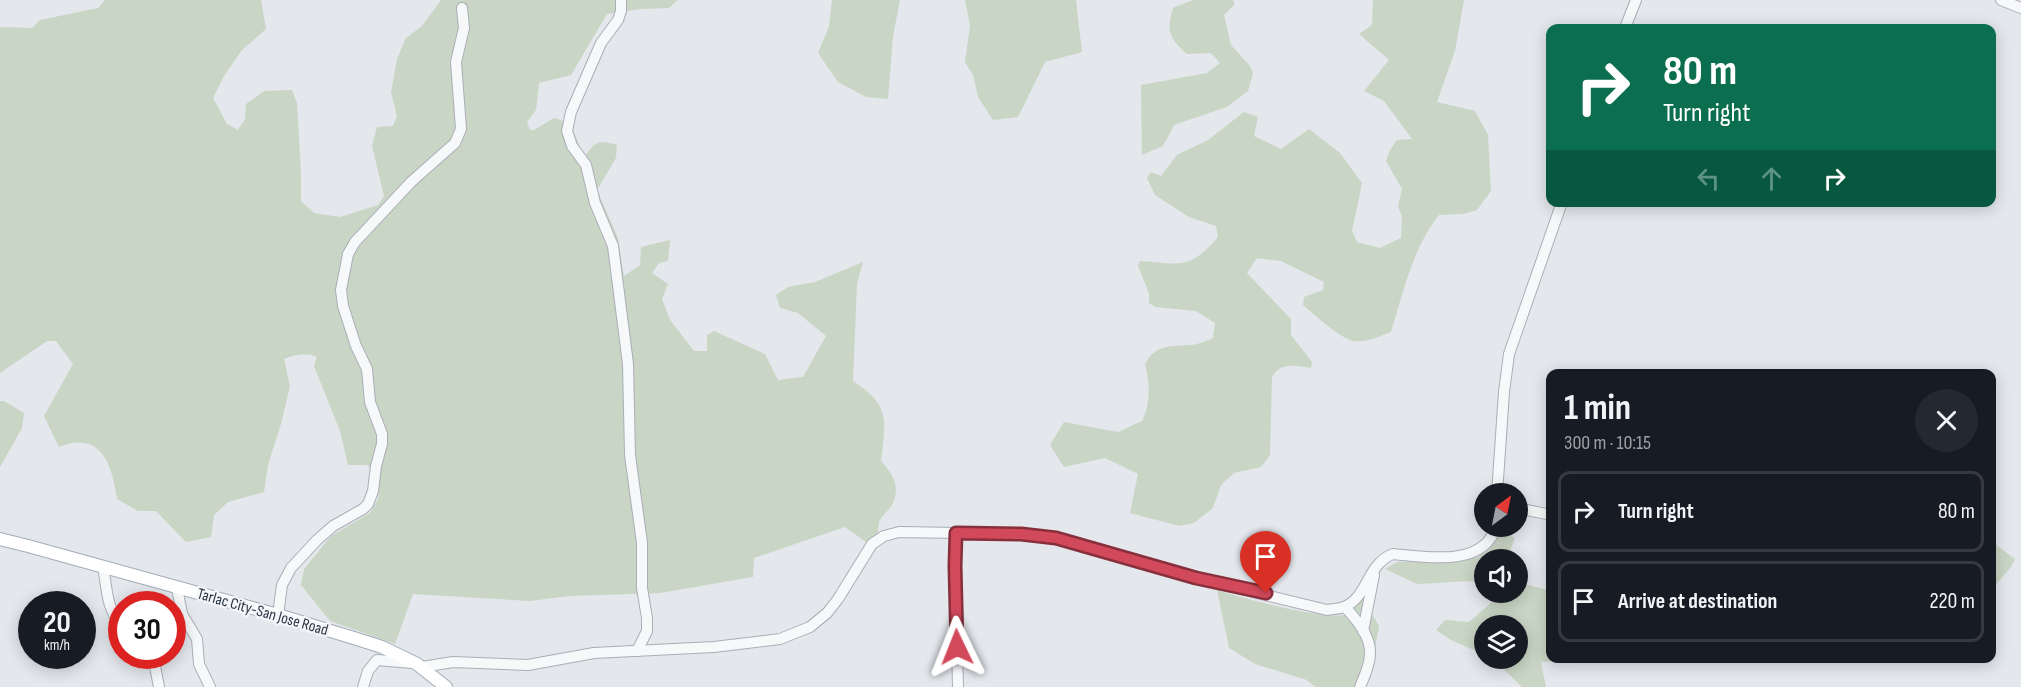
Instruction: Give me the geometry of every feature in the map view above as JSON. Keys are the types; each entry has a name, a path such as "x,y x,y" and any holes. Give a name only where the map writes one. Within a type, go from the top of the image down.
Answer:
{"main road":[{"name":"Tarlac City-San Jose Road","path":"0,539 278,615 374,644 419,665 446,687"}],"street":[{"path":"621,0 618,20 601,43 573,105 567,131 572,146 585,165 595,203 614,246 628,364 632,475 642,543 642,588 647,618 646,631 637,651"},
{"path":"1627,24 1636,0"},
{"path":"2001,0 2021,8"},
{"path":"278,615 282,585 291,568 333,526 363,509 371,499 382,434 370,402 367,369 356,346 343,306 344,272 348,254 369,226 411,182 455,143 459,136 461,129 456,62 464,28 462,8"},
{"path":"1498,483 1509,354 1560,207"},
{"path":"1528,510 1546,514"},
{"path":"363,687 368,671 377,660 419,665 453,662 528,665 585,654 758,643 780,639 801,632 819,621 832,607 867,550 877,540 899,532 1031,535 1056,538 1188,576 1328,610 1345,607 1358,597 1376,566 1381,560 1393,554 1438,558 1462,555 1481,549 1491,537"},
{"path":"956,533 958,687"},
{"path":"1363,631 1376,566"},
{"path":"104,567 108,593"},
{"path":"177,588 182,614 197,639 199,664 210,687"},
{"path":"1345,607 1363,631 1370,653 1360,687"},
{"path":"156,669 159,687"}],"green space":[{"path":"105,0 261,0 266,29 242,50 224,76 213,98 227,124 238,130 245,119 246,104 264,91 292,90 297,103 301,201 314,213 340,217 378,205 384,196 372,146 377,127 393,126 397,116 391,92 397,59 406,38 422,26 441,0 678,0 669,8 607,14 571,75 539,83 536,110 527,122 530,130 554,118 570,123 584,157 598,143 617,145 616,158 597,190 618,238 624,276 640,265 641,247 670,240 668,261 659,263 652,273 668,284 662,299 670,320 694,351 707,351 707,335 714,331 765,354 778,380 803,377 826,336 798,313 780,308 776,295 788,287 815,282 863,262 857,284 853,381 874,398 883,414 884,434 881,461 892,476 896,487 892,505 879,522 878,535 866,542 845,527 754,558 753,577 660,593 569,596 530,601 413,594 395,644 330,621 301,585 304,569 331,536 370,513 378,499 380,476 367,465 348,465 340,431 314,366 317,357 305,354 284,359 290,386 268,465 264,492 228,502 214,515 211,537 186,542 156,511 138,511 117,499 112,474 102,454 85,443 73,443 59,447 44,416 73,364 56,341 47,341 0,373 0,27 32,28 40,20 98,8"},
{"path":"832,0 900,0 893,36 888,99 866,97 838,82 818,53 829,27"},
{"path":"965,0 1076,0 1082,52 1045,62 1018,117 993,120 978,97 973,75 965,62 970,26"},
{"path":"1193,0 1233,0 1235,4 1224,15 1231,45 1250,66 1253,73 1248,91 1227,107 1174,125 1163,146 1142,155 1141,85 1207,73 1220,63 1211,53 1187,54 1171,34 1170,23 1173,8"},
{"path":"1373,0 1464,0 1455,51 1437,102 1475,111 1488,135 1491,191 1477,210 1463,214 1439,215 1422,241 1391,332 1373,339 1354,341 1341,336 1303,305 1304,297 1323,290 1324,282 1281,261 1257,258 1247,273 1291,319 1291,335 1312,362 1311,368 1284,367 1272,377 1270,455 1261,467 1234,473 1221,485 1213,508 1194,523 1180,526 1130,513 1138,474 1105,458 1064,467 1050,445 1064,422 1118,432 1142,421 1148,400 1149,386 1145,364 1149,358 1164,348 1202,343 1213,338 1215,323 1196,311 1156,307 1149,303 1149,293 1138,266 1140,261 1175,263 1192,260 1218,237 1216,226 1189,217 1155,195 1147,178 1151,172 1161,176 1177,155 1208,140 1244,112 1258,117 1254,136 1281,149 1309,129 1340,153 1362,183 1352,231 1357,242 1380,248 1401,238 1402,217 1398,206 1402,189 1386,161 1397,140 1412,139 1384,101 1364,91 1389,60 1359,34 1372,25"},
{"path":"0,401 24,413 22,428 0,467"},
{"path":"1497,537 1515,538 1511,549 1490,549"},
{"path":"1996,545 2015,559 1996,584"},
{"path":"1474,558 1474,582 1417,584 1385,569 1397,562"},
{"path":"1528,585 1546,590 1546,662 1541,662 1546,687 1522,687 1503,669 1528,669 1528,615 1477,615 1491,603 1528,603"},
{"path":"1217,590 1283,608 1336,616 1348,613 1363,598 1379,626 1375,649 1355,687 1315,687 1307,680 1255,664 1229,648"},
{"path":"1474,618 1474,650 1451,640 1436,630 1445,620 1469,622"}],"route":[{"path":"957,647 956,533 1041,535 1067,540 1196,578 1266,593"}]}
